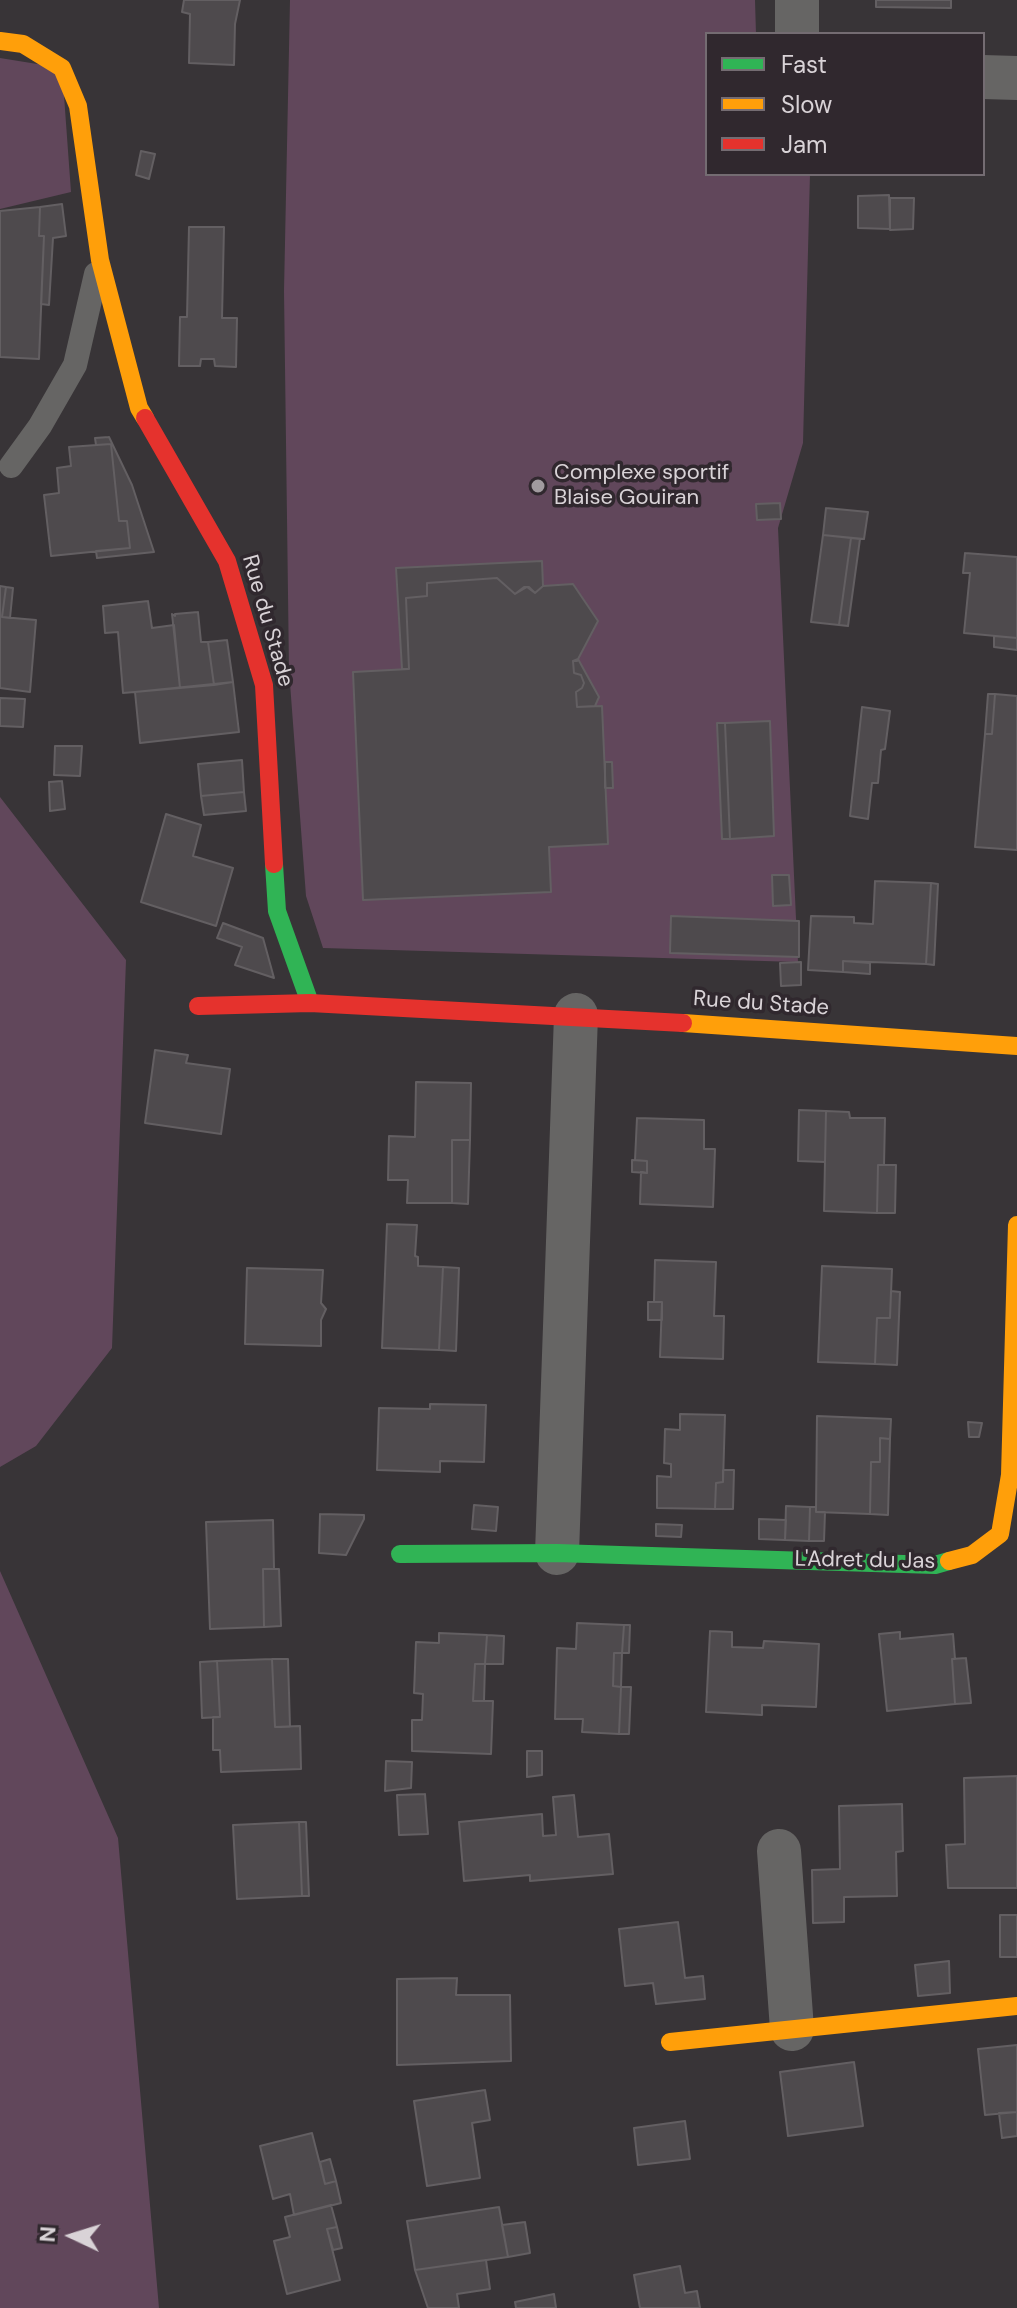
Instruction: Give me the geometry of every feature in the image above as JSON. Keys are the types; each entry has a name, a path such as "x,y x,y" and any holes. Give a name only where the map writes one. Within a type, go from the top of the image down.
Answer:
{"street":[{"path":"797,0 797,32"},
{"name":"Rue du Stade","path":"0,41 23,44 62,68 78,106 100,260 139,408 227,561 264,685 277,911 310,1003"},
{"path":"985,77 1017,78"},
{"name":"Rue du Stade","path":"198,1006 310,1003 576,1015 1017,1046"},
{"path":"557,1553 576,1015"},
{"name":"L'Adret du Jas","path":"400,1554 557,1553 935,1565 972,1555 1000,1534 1010,1475 1017,1225"},
{"path":"779,1851 792,2029"},
{"path":"670,2042 1017,2006"}],"lane":[{"path":"11,466 40,426 75,365 100,260"}],"shaded area":[{"name":"Complexe sportif Blaise Gouiran","path":"290,0 755,0 756,32 705,32 705,176 810,176 803,443 778,528 798,962 323,948 306,896 289,670 284,291"},
{"path":"0,58 62,68 71,192 0,209"},
{"path":"0,797 126,960 112,1348 36,1446 0,1467"},
{"path":"0,1571 118,1838 159,2308 0,2308"}],"building":[{"path":"184,0 240,0 235,24 234,65 189,63 190,14 182,12"},
{"path":"876,0 951,0 951,8 876,7"},
{"path":"141,151 155,154 149,179 136,175"},
{"path":"889,195 890,229 858,228 858,196"},
{"path":"890,198 914,198 913,229 890,230"},
{"path":"62,204 66,236 53,238 49,305 41,304 44,236 39,236 40,207"},
{"path":"40,207 39,236 44,236 39,359 0,357 0,211"},
{"path":"189,227 224,227 222,318 237,318 236,367 215,366 214,359 201,359 200,366 179,366 180,317 187,317"},
{"path":"109,437 132,485 154,552 97,558 96,551 130,548 127,521 119,521 111,444 96,445 95,438"},
{"path":"111,444 119,521 127,521 130,548 51,556 44,495 59,493 57,468 71,466 69,447"},
{"path":"780,503 781,519 757,520 756,504"},
{"path":"826,508 868,512 864,539 823,535"},
{"path":"823,535 851,538 839,625 811,622"},
{"path":"851,538 860,539 848,626 839,625"},
{"path":"965,553 1017,557 1017,638 964,633 970,573 963,573"},
{"path":"542,561 543,586 535,593 527,587 515,594 497,578 427,583 427,596 406,598 409,669 402,669 396,568"},
{"path":"497,578 515,594 524,587 535,593 543,586 573,584 598,621 577,661 573,661 574,673 581,675 584,683 576,692 577,707 602,706 608,844 549,847 551,892 363,900 353,672 409,669 406,598 427,596 427,583"},
{"path":"0,586 6,587 2,617 36,620 30,692 0,688"},
{"path":"6,587 13,588 10,618 2,617"},
{"path":"148,601 152,628 174,625 180,688 123,693 118,632 105,633 103,606"},
{"path":"198,612 201,642 208,642 214,685 180,688 172,614"},
{"path":"994,636 1017,638 1017,650 994,647"},
{"path":"227,640 233,682 214,685 208,642"},
{"path":"578,659 599,697 595,706 577,707 576,692 584,683 581,675 574,673 573,661"},
{"path":"233,682 239,732 140,743 135,692"},
{"path":"988,694 995,694 992,734 985,734"},
{"path":"995,694 1017,696 1017,850 975,847 985,734 992,734"},
{"path":"0,698 25,699 23,727 0,726"},
{"path":"862,707 890,711 885,749 881,750 878,783 872,783 868,819 850,816"},
{"path":"770,721 774,836 730,839 725,723"},
{"path":"717,723 725,723 730,839 722,839"},
{"path":"55,746 82,746 80,776 54,775"},
{"path":"242,760 244,792 201,796 198,764"},
{"path":"605,762 612,762 613,788 605,788"},
{"path":"62,781 65,809 50,811 49,782"},
{"path":"244,792 246,811 204,815 201,796"},
{"path":"166,814 201,825 193,856 233,868 216,926 141,902"},
{"path":"772,875 789,875 791,905 773,906"},
{"path":"875,881 931,883 926,964 843,961 843,972 808,970 811,916 854,917 854,923 873,924"},
{"path":"931,883 938,884 934,965 926,964"},
{"path":"671,916 799,921 799,957 670,953"},
{"path":"223,923 263,938 274,978 235,965 242,947 217,938"},
{"path":"843,961 870,963 870,974 843,972"},
{"path":"801,962 801,985 781,986 780,963"},
{"path":"155,1050 188,1055 186,1063 230,1069 221,1134 145,1123"},
{"path":"416,1082 471,1083 470,1140 452,1140 452,1203 407,1203 408,1180 388,1180 389,1136 415,1137"},
{"path":"799,1110 826,1111 825,1162 798,1161"},
{"path":"826,1111 849,1112 850,1118 885,1118 884,1165 878,1165 877,1213 824,1211"},
{"path":"637,1118 704,1120 704,1149 715,1149 713,1207 640,1204 641,1172 647,1173 647,1161 635,1160"},
{"path":"452,1140 470,1140 468,1204 452,1203"},
{"path":"632,1160 647,1161 647,1173 632,1172"},
{"path":"878,1165 896,1165 895,1213 877,1213"},
{"path":"387,1224 417,1225 415,1256 418,1257 418,1266 443,1267 439,1350 382,1348"},
{"path":"655,1260 716,1262 714,1316 724,1316 723,1359 660,1357 662,1302 654,1302"},
{"path":"822,1266 892,1269 890,1318 877,1318 875,1364 818,1362"},
{"path":"443,1267 459,1268 456,1351 439,1350"},
{"path":"247,1268 323,1270 321,1303 326,1309 321,1320 321,1346 245,1344"},
{"path":"891,1291 900,1292 897,1365 875,1364 877,1318 890,1318"},
{"path":"648,1302 662,1302 662,1320 648,1320"},
{"path":"430,1404 486,1405 484,1462 440,1461 440,1472 377,1470 379,1408 430,1409"},
{"path":"680,1414 725,1415 723,1482 716,1483 715,1509 657,1508 657,1476 671,1477 671,1464 664,1463 665,1429 680,1430"},
{"path":"817,1416 891,1419 890,1439 880,1438 880,1462 871,1462 870,1514 816,1512"},
{"path":"968,1422 982,1423 979,1437 969,1437"},
{"path":"880,1438 890,1439 888,1515 870,1514 871,1462 880,1462"},
{"path":"723,1470 734,1470 733,1509 715,1509 716,1483 723,1482"},
{"path":"474,1505 498,1507 496,1531 472,1529"},
{"path":"786,1506 810,1507 809,1541 785,1540"},
{"path":"810,1507 816,1507 816,1512 825,1512 824,1541 809,1541"},
{"path":"320,1514 364,1515 346,1555 319,1553"},
{"path":"759,1519 786,1520 785,1540 759,1539"},
{"path":"273,1520 274,1569 263,1569 264,1627 210,1629 206,1522"},
{"path":"656,1524 682,1525 681,1537 656,1536"},
{"path":"263,1569 279,1569 281,1626 264,1627"},
{"path":"577,1623 624,1625 622,1653 614,1653 613,1686 621,1687 619,1734 582,1732 583,1719 555,1719 557,1648 576,1649"},
{"path":"624,1625 630,1625 629,1653 622,1653"},
{"path":"710,1631 732,1632 732,1647 763,1648 764,1641 819,1644 816,1707 762,1705 762,1715 706,1712"},
{"path":"900,1632 900,1639 953,1634 955,1704 887,1711 879,1634"},
{"path":"439,1633 487,1635 485,1664 475,1664 473,1701 493,1701 491,1754 412,1751 412,1720 422,1720 423,1694 414,1693 416,1642 439,1643"},
{"path":"487,1635 504,1636 503,1664 485,1664"},
{"path":"614,1653 622,1653 621,1687 613,1686"},
{"path":"966,1658 971,1703 955,1704 952,1659"},
{"path":"272,1659 275,1727 300,1726 301,1769 221,1772 220,1750 213,1750 213,1717 220,1717 217,1661"},
{"path":"272,1659 288,1659 290,1727 275,1727"},
{"path":"217,1661 220,1717 202,1718 200,1662"},
{"path":"475,1664 485,1664 484,1701 473,1701"},
{"path":"621,1687 631,1687 629,1734 619,1734"},
{"path":"527,1751 542,1751 542,1775 527,1777"},
{"path":"386,1761 412,1762 411,1788 385,1791"},
{"path":"1017,1776 1017,1888 948,1888 946,1845 965,1844 964,1778"},
{"path":"425,1794 428,1834 399,1835 397,1795"},
{"path":"574,1795 578,1837 609,1834 613,1874 530,1881 530,1875 464,1881 459,1822 542,1814 543,1836 556,1835 553,1797"},
{"path":"902,1804 903,1851 896,1852 897,1896 844,1897 844,1922 813,1923 812,1870 840,1869 839,1806"},
{"path":"299,1822 306,1822 309,1896 302,1896"},
{"path":"299,1822 302,1896 237,1899 233,1825"},
{"path":"1000,1915 1017,1915 1017,1957 1000,1957"},
{"path":"678,1922 685,1978 703,1976 705,1999 656,2004 653,1983 625,1986 619,1929"},
{"path":"949,1961 950,1993 918,1996 915,1965"},
{"path":"457,1978 456,1995 510,1995 511,2061 397,2065 397,1979"},
{"path":"1017,2045 1017,2112 985,2115 978,2049"},
{"path":"854,2062 863,2126 788,2136 780,2072"},
{"path":"485,2090 490,2120 472,2123 480,2178 427,2186 414,2101"},
{"path":"1017,2112 1017,2136 1002,2138 999,2113"},
{"path":"685,2121 690,2159 638,2165 634,2128"},
{"path":"312,2133 325,2184 336,2181 341,2203 294,2215 290,2194 273,2199 260,2146"},
{"path":"330,2159 336,2181 325,2184 320,2162"},
{"path":"331,2205 337,2227 327,2229 340,2280 287,2294 274,2241 290,2237 285,2217"},
{"path":"499,2207 508,2257 415,2270 407,2221"},
{"path":"525,2222 530,2253 508,2257 502,2225"},
{"path":"337,2227 342,2248 333,2250 327,2229"},
{"path":"486,2260 490,2289 457,2294 459,2308 428,2308 415,2270"},
{"path":"680,2266 685,2293 697,2291 700,2308 640,2308 634,2275"},
{"path":"554,2294 556,2308 516,2308 515,2302"}],"traffic: fast":[{"path":"274,864 277,911 310,1003"},
{"path":"400,1554 557,1553 935,1565 949,1561"}],"traffic: slow":[{"path":"0,41 23,44 62,68 78,106 100,260 139,408 145,418"},
{"path":"683,1023 1017,1046"},
{"path":"949,1561 972,1555 1000,1534 1010,1475 1017,1225"},
{"path":"670,2042 1017,2006"}],"traffic: jam":[{"path":"145,418 227,561 264,685 274,864"},
{"path":"198,1006 310,1003 683,1023"}],"place":[{"name":"Complexe sportif Blaise Gouiran","path":"538,486"}]}
